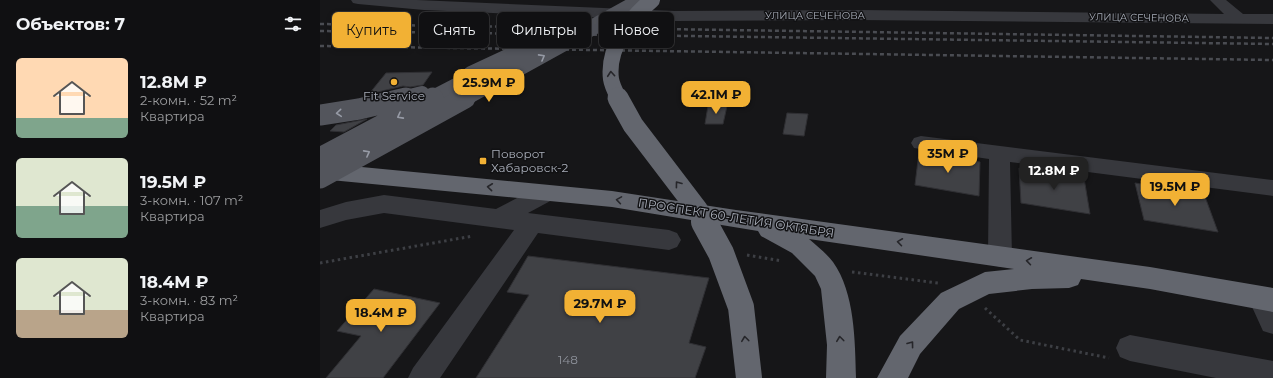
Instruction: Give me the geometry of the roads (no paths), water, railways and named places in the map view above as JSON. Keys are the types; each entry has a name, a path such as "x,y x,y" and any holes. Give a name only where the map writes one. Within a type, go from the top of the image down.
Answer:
{"highway":[{"path":"652,0 641,9 626,28 615,46 610,64 611,81 620,102 633,125 697,209 721,253 741,308 749,378"},
{"name":"ПРОСПЕКТ 60-ЛЕТИЯ ОКТЯБРЯ","path":"320,171 612,199 736,219 1150,278 1267,299"},
{"path":"736,219 761,224 801,246 824,269 834,289 841,345 841,378"},
{"name":"ПРОСПЕКТ 60-ЛЕТИЯ ОКТЯБРЯ","path":"892,378 910,345 950,301 985,283 1032,278 1088,276 1150,278"}],"main road":[{"path":"591,14 616,0"},
{"path":"320,178 547,54 642,0"},
{"path":"320,115 348,112 382,105 426,93 461,79 527,48"},
{"path":"320,158 529,48"}],"street":[{"name":"УЛИЦА СЕЧЕНОВА","path":"358,0 675,16 858,7 989,16 1273,18"},
{"path":"559,11 571,0"},
{"path":"983,0 989,16"},
{"path":"1217,0 1238,18"},
{"path":"959,2 970,6 972,15"},
{"path":"921,143 1273,188"},
{"path":"999,153 1000,256"},
{"path":"384,204 392,178"},
{"path":"498,219 546,193"},
{"path":"320,219 346,211 384,204 669,240"},
{"path":"423,378 532,223"},
{"path":"1267,299 1273,322"},
{"path":"1130,348 1273,375"}],"railway":[{"path":"320,24 1273,38"},
{"path":"320,31 1273,44"},
{"path":"320,46 1273,60"}],"place":[{"name":"Fit Service","path":"394,82"},
{"name":"Поворот Хабаровск-2","path":"483,161"}]}
